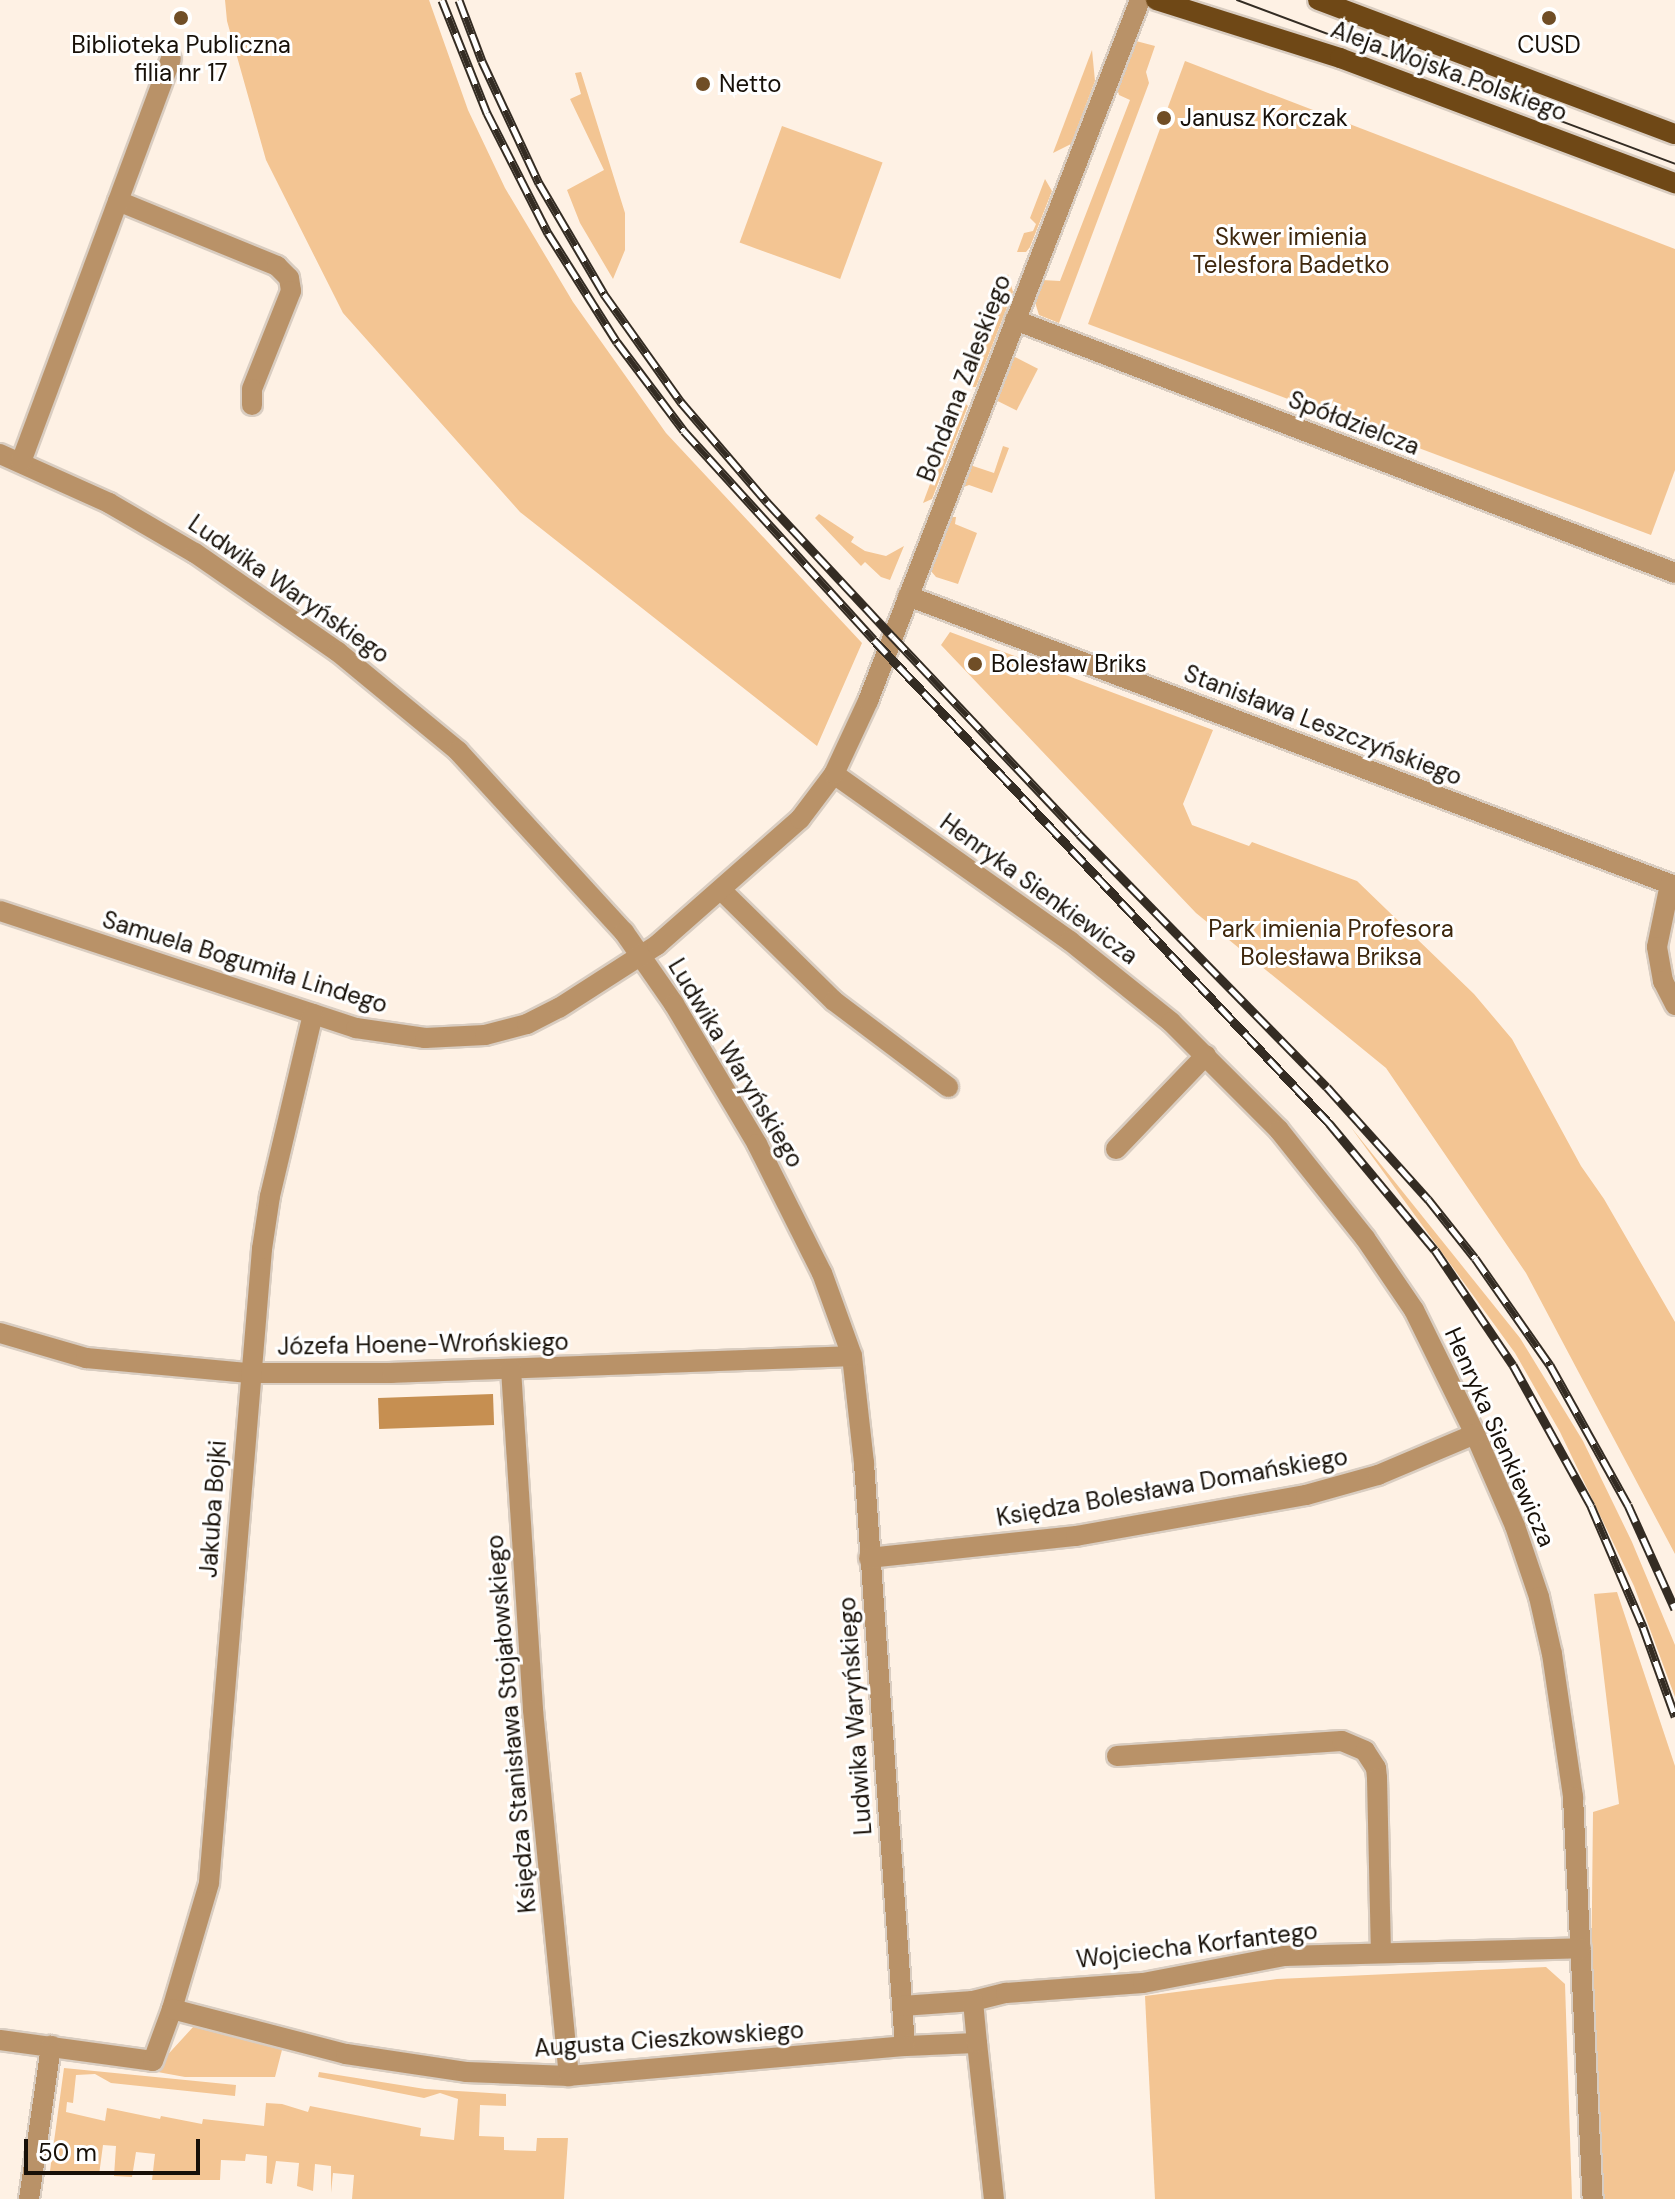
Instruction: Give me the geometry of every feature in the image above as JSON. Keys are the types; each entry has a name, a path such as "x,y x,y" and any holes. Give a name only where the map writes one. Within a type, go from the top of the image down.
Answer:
{"main road":[{"name":"Aleja Wojska Polskiego","path":"1156,0 1340,58 1675,183"},
{"name":"Aleja Wojska Polskiego","path":"1318,0 1675,134"}],"street":[{"name":"Bohdana Zaleskiego","path":"834,774 865,708 1140,0"},
{"path":"21,462 171,59"},
{"path":"118,201 277,266 289,278 291,291 252,389 252,405"},
{"name":"Spółdzielcza","path":"1015,320 1675,573"},
{"name":"Ludwika Waryńskiego","path":"0,454 109,503 167,535 288,615 386,689 458,751 585,887 642,956 757,1144 822,1273 852,1356 905,2046"},
{"name":"Stanisława Leszczyńskiego","path":"908,596 1672,885"},
{"name":"Samuela Bogumiła Lindego","path":"0,911 356,1028 401,1036 485,1035 541,1018 642,956 800,819 834,774"},
{"name":"Henryka Sienkiewicza","path":"834,774 1093,958 1206,1055 1279,1130 1382,1261 1414,1310 1475,1434 1520,1540 1552,1654 1569,1760 1593,2199"},
{"path":"1672,885 1657,947 1663,981 1675,1005"},
{"path":"721,890 834,1001 948,1087"},
{"name":"Jakuba Bojki","path":"172,2009 211,1869 249,1373 268,1207 313,1014"},
{"path":"1116,1149 1206,1055"},
{"name":"Józefa Hoene-Wrońskiego","path":"0,1333 86,1358 249,1373 511,1369 852,1356"},
{"name":"Księdza Stanisława Stojałowskiego","path":"511,1369 533,1710 569,2076"},
{"name":"Księdza Bolesława Domańskiego","path":"869,1558 1076,1536 1318,1492 1378,1475 1475,1434"},
{"path":"1117,1756 1342,1741 1365,1751 1376,1768 1377,1778 1381,1952"},
{"name":"Wojciecha Korfantego","path":"973,2001 1006,1993 1143,1983 1284,1956 1581,1948"},
{"path":"902,2006 973,2001 994,2199"},
{"path":"0,2040 153,2061 172,2009"},
{"name":"Augusta Cieszkowskiego","path":"172,2009 346,2054 466,2072 569,2076 905,2046"},
{"path":"905,2046 977,2043"},
{"path":"29,2199 51,2046"}],"green space":[{"path":"225,0 429,0 468,110 505,188 573,302 666,433 862,643 817,746 520,512 343,313 266,160 227,21"},
{"path":"1136,41 1155,46 1146,72 1149,83 1059,323 1039,315 1034,299 1042,280 1060,281 1130,100 1119,95 1117,88"},
{"path":"1092,50 1095,81 1071,144 1053,153"},
{"name":"Skwer imienia Telesfora Badetko","path":"1185,61 1675,249 1675,470 1651,535 1088,324"},
{"path":"581,72 625,213 625,250 613,279 580,223 567,190 604,170 570,99 581,94 575,73"},
{"path":"782,126 883,163 840,279 740,243"},
{"path":"1045,179 1052,191 1030,247 1026,252 1017,252 1024,233 1033,231 1036,224 1030,218"},
{"path":"1008,274 1013,292 976,387 966,386"},
{"path":"1013,356 1038,369 1017,411 992,398"},
{"path":"961,400 968,406 932,499 923,503"},
{"path":"1003,446 1009,448 992,493 969,485 961,488 970,465 994,473"},
{"path":"819,514 854,537 851,542 865,551 886,556 904,546 890,580 881,577 865,562 861,566 815,518"},
{"path":"951,517 956,517 955,524 977,533 958,584 936,577 930,570"},
{"name":"Park imienia Profesora Bolesława Briksa","path":"950,632 1213,730 1183,804 1192,825 1249,846 1252,842 1357,881 1474,994 1512,1039 1581,1166 1604,1199 1675,1322 1675,1554 1526,1273 1386,1068 1196,913 941,645"},
{"path":"1350,1126 1520,1338 1583,1441 1632,1542 1675,1645 1675,1697 1634,1586 1560,1432 1515,1353"},
{"path":"1617,1592 1675,1766 1675,2199 1603,2199 1591,1995 1593,1812 1619,1804 1594,1594"},
{"path":"1546,1967 1565,1984 1572,2199 1155,2199 1145,1996 1277,1979"},
{"path":"199,2024 283,2046 275,2077 185,2077 141,2069 161,2062"},
{"path":"64,2068 236,2085 235,2096 111,2083 95,2074 76,2075 73,2103 67,2102 66,2112 105,2121 107,2108 202,2124 203,2119 264,2126 266,2103 308,2112 310,2106 421,2128 420,2136 454,2140 458,2099 440,2093 424,2098 318,2077 319,2072 425,2089 506,2094 506,2106 480,2105 479,2136 504,2137 504,2150 536,2151 537,2138 568,2138 564,2199 352,2199 354,2175 333,2173 331,2193 331,2166 315,2164 313,2191 297,2186 299,2163 276,2161 272,2184 266,2183 267,2156 246,2154 245,2161 221,2160 220,2180 152,2180 155,2154 136,2152 132,2177 114,2176 116,2146 103,2145 99,2175 50,2171"}],"shaded area":[{"path":"493,1394 494,1425 379,1429 378,1398"}],"tram line":[{"path":"1237,0 1675,164"}],"railway":[{"path":"442,0 487,113 548,233 617,342 684,431 874,640 1329,1123 1435,1250 1513,1365 1591,1506 1643,1627 1675,1716"},
{"path":"459,0 482,61 539,183 604,294 681,402 767,502 893,637 1079,834 1327,1087 1428,1199 1475,1258 1550,1365 1628,1505 1675,1609"}],"place":[{"name":"Biblioteka Publiczna filia nr 17","path":"181,18"},
{"name":"CUSD","path":"1549,18"},
{"name":"Netto","path":"703,84"},
{"name":"Janusz Korczak","path":"1164,118"},
{"name":"Bolesław Briks","path":"975,664"}]}
